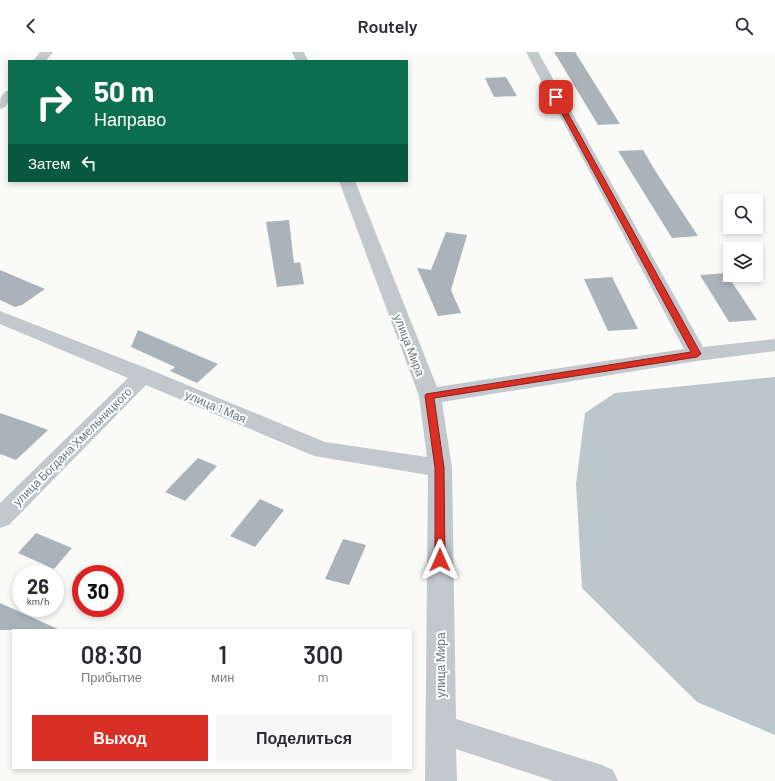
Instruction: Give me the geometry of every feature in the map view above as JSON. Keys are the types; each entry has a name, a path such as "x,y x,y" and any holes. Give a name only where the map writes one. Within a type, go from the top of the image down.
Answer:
{"street":[{"path":"40,60 47,52"},
{"path":"532,52 697,354"},
{"path":"0,105 8,95"},
{"name":"улица Мира","path":"347,182 430,396 440,468 441,781"},
{"name":"улица 1 Мая","path":"0,317 144,375 322,450 440,468"},
{"path":"430,396 697,354 775,346"},
{"name":"улица Богдана Хмельницкого","path":"0,518 144,375"},
{"path":"441,729 602,781"}],"shaded area":[{"path":"775,377 775,735 697,702 582,588 576,484 585,413 615,393"}],"building":[{"path":"554,52 575,52 620,124 598,125"},
{"path":"506,77 517,96 494,97 485,78"},
{"path":"643,150 698,236 672,238 618,151"},
{"path":"289,220 294,263 300,262 304,284 277,287 266,222"},
{"path":"446,232 467,235 451,290 461,313 438,316 417,268 431,270"},
{"path":"0,270 45,289 22,305 15,307 0,300"},
{"path":"723,273 723,282 732,282 757,320 729,322 700,275"},
{"path":"612,277 638,329 608,331 584,279"},
{"path":"138,330 218,364 197,383 170,371 175,367 131,347"},
{"path":"0,413 48,430 16,460 0,454"},
{"path":"198,458 217,466 185,501 165,492"},
{"path":"260,499 284,510 255,547 230,536"},
{"path":"36,533 72,548 57,565 45,565 18,553"},
{"path":"343,539 366,545 349,585 325,579"},
{"path":"0,603 12,608 12,617 31,617 58,629 12,629 0,630"}],"route":[{"path":"440,560 440,468 430,396 697,354 556,97"}]}
